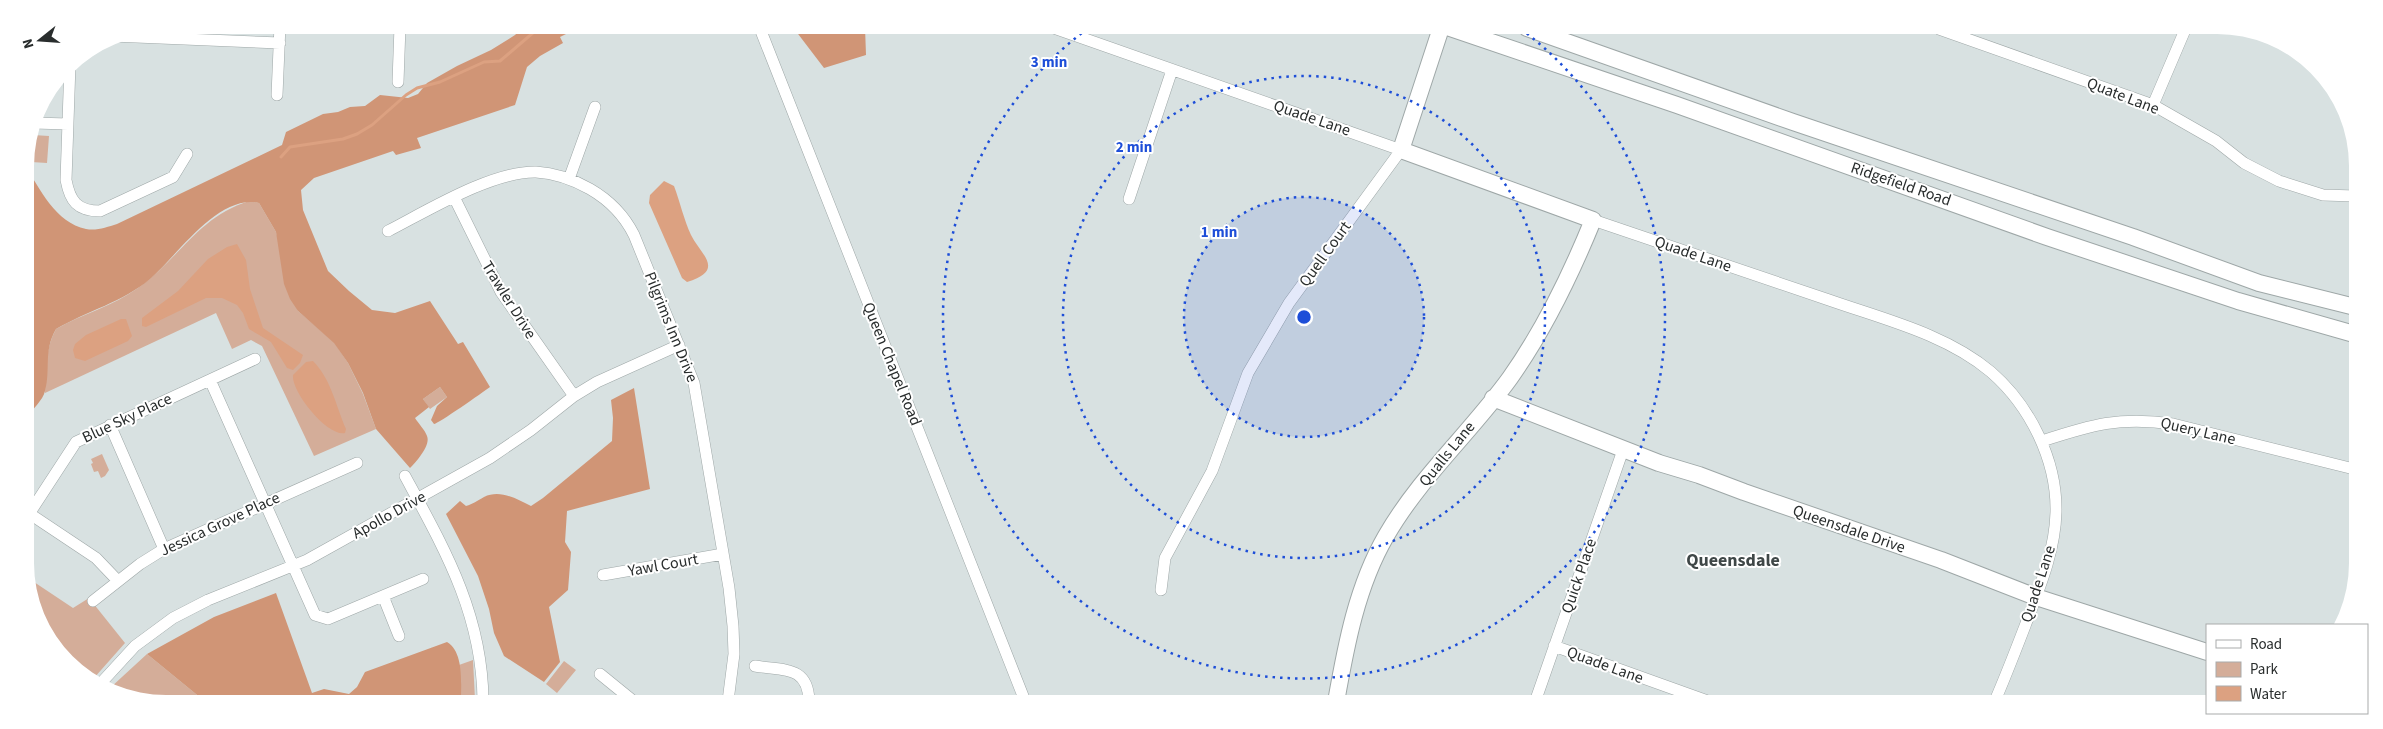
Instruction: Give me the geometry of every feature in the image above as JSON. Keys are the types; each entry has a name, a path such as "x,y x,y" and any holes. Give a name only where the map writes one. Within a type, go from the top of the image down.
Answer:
{"main road":[{"name":"Quell Court","path":"1401,150 1439,34"},
{"name":"Ridgefield Road","path":"1468,34 1677,105 2047,237 2238,301 2349,333"},
{"name":"Ridgefield Road","path":"1544,34 1793,122 2133,236 2259,283 2349,306"},
{"name":"Quade Lane","path":"1401,150 1592,220"},
{"name":"Qualls Lane","path":"1338,695 1354,618 1375,558 1397,519 1429,474 1514,372 1542,325 1592,220"},
{"name":"Queensdale Drive","path":"1493,398 1623,450 1700,475 1941,560 2036,597 2206,652"}],"street":[{"path":"277,95 280,34"},
{"path":"398,82 400,34"},
{"name":"Queen Chapel Road","path":"761,34 1023,695"},
{"name":"Quade Lane","path":"1071,34 1401,150"},
{"name":"Quate Lane","path":"1955,34 2153,105 2216,142 2244,163 2279,181 2323,195 2349,196"},
{"path":"2153,105 2183,34"},
{"path":"148,35 280,43"},
{"path":"1129,199 1172,70"},
{"path":"70,75 66,180 68,194 73,203 89,211 100,211 173,177 188,154"},
{"path":"569,179 595,107"},
{"path":"41,123 68,124"},
{"name":"Quell Court","path":"1161,590 1165,558 1212,471 1248,373 1289,303 1401,150"},
{"name":"Pilgrims Inn Drive","path":"388,230 499,178 520,173 543,173 569,179 613,206 629,226 680,345 694,384 723,554 733,626 733,660 729,695"},
{"name":"Trawler Drive","path":"454,198 500,292 574,396"},
{"name":"Quade Lane","path":"1592,220 1912,329 1946,343 1991,373 2010,393 2029,418 2042,441 2050,469 2056,511 2050,558 1997,695"},
{"name":"Apollo Drive","path":"104,680 135,646 173,618 238,587 294,566 506,449 574,396 609,376 680,345"},
{"name":"Blue Sky Place","path":"34,504 76,442 255,359"},
{"path":"210,380 312,608 320,618 328,619 423,579"},
{"name":"Query Lane","path":"2042,441 2107,422 2150,420 2349,468"},
{"path":"110,426 164,549"},
{"name":"Quick Place","path":"1537,695 1623,450"},
{"name":"Jessica Grove Place","path":"93,601 164,549 357,463"},
{"path":"405,476 452,563 469,608 479,649 483,695"},
{"path":"34,517 100,561 118,582"},
{"name":"Yawl Court","path":"603,575 723,554"},
{"path":"383,596 399,636"},
{"name":"Quade Lane","path":"1554,646 1691,695"},
{"path":"755,666 796,673 802,676 809,688 809,695"},
{"path":"600,674 626,695"}],"green space":[{"path":"37,135 49,136 47,163 34,162"},
{"path":"249,201 259,203 276,232 298,311 334,342 348,363 363,394 376,429 314,456 262,346 251,340 232,349 216,313 45,393 48,352 56,329 118,300 138,288 216,217 231,208"},
{"path":"440,387 447,397 430,409 423,399"},
{"path":"102,454 109,470 101,478 98,471 94,472 91,459"},
{"path":"35,583 73,608 89,598 125,643 96,675 72,657 51,629 44,614"},
{"path":"147,654 197,695 149,694 132,691 114,684"},
{"path":"473,660 475,695 375,695"},
{"path":"564,661 576,670 557,693 546,684"}],"shaded area":[{"path":"566,34 560,37 563,43 540,56 527,67 515,105 417,138 421,148 396,155 393,151 314,178 301,190 303,210 328,271 372,310 395,313 430,301 458,344 463,342 490,387 452,414 434,424 431,420 437,406 447,397 440,387 423,399 429,407 415,418 428,440 422,453 410,468 376,429 363,393 348,363 334,343 298,311 290,299 284,284 276,232 259,203 244,203 229,208 214,217 186,242 150,279 139,287 117,300 56,329 48,353 45,391 34,408 34,180 57,212 75,225 86,229 94,229 117,224 282,145 286,132 323,114 338,112 350,107 365,106 380,95 408,98 418,94 427,83 491,50 515,35"},
{"path":"798,34 865,34 866,55 824,68"},
{"path":"634,388 650,489 567,511 565,542 571,552 568,590 549,607 560,662 544,682 504,656 494,633 489,609 478,576 446,514 460,501 466,506 484,497 496,494 508,496 531,506 543,498 612,441 613,418 611,400"},
{"path":"276,593 312,693 324,689 349,694 357,687 365,672 447,642 459,660 461,695 197,695 147,654 214,617"}],"water":[{"path":"664,181 674,186 691,235 707,262 708,267 705,272 687,282 682,278 649,203 650,195"},
{"path":"237,244 246,260 250,289 263,328 303,355 300,363 293,370 287,368 271,342 249,329 243,313 237,305 222,298 206,298 146,327 142,326 142,318 178,291 208,259 227,247"},
{"path":"121,319 126,319 132,336 128,341 85,361 75,358 73,350 75,344 86,335"},
{"path":"313,361 329,384 346,429 345,433 329,428 321,421 304,402 294,383 293,375 306,362"}],"waterway":[{"path":"281,157 290,147 343,139 357,134 372,125 406,95 417,88 440,82 484,62 500,61 532,34"}],"district":[{"name":"Queensdale","path":"1733,560"}]}
